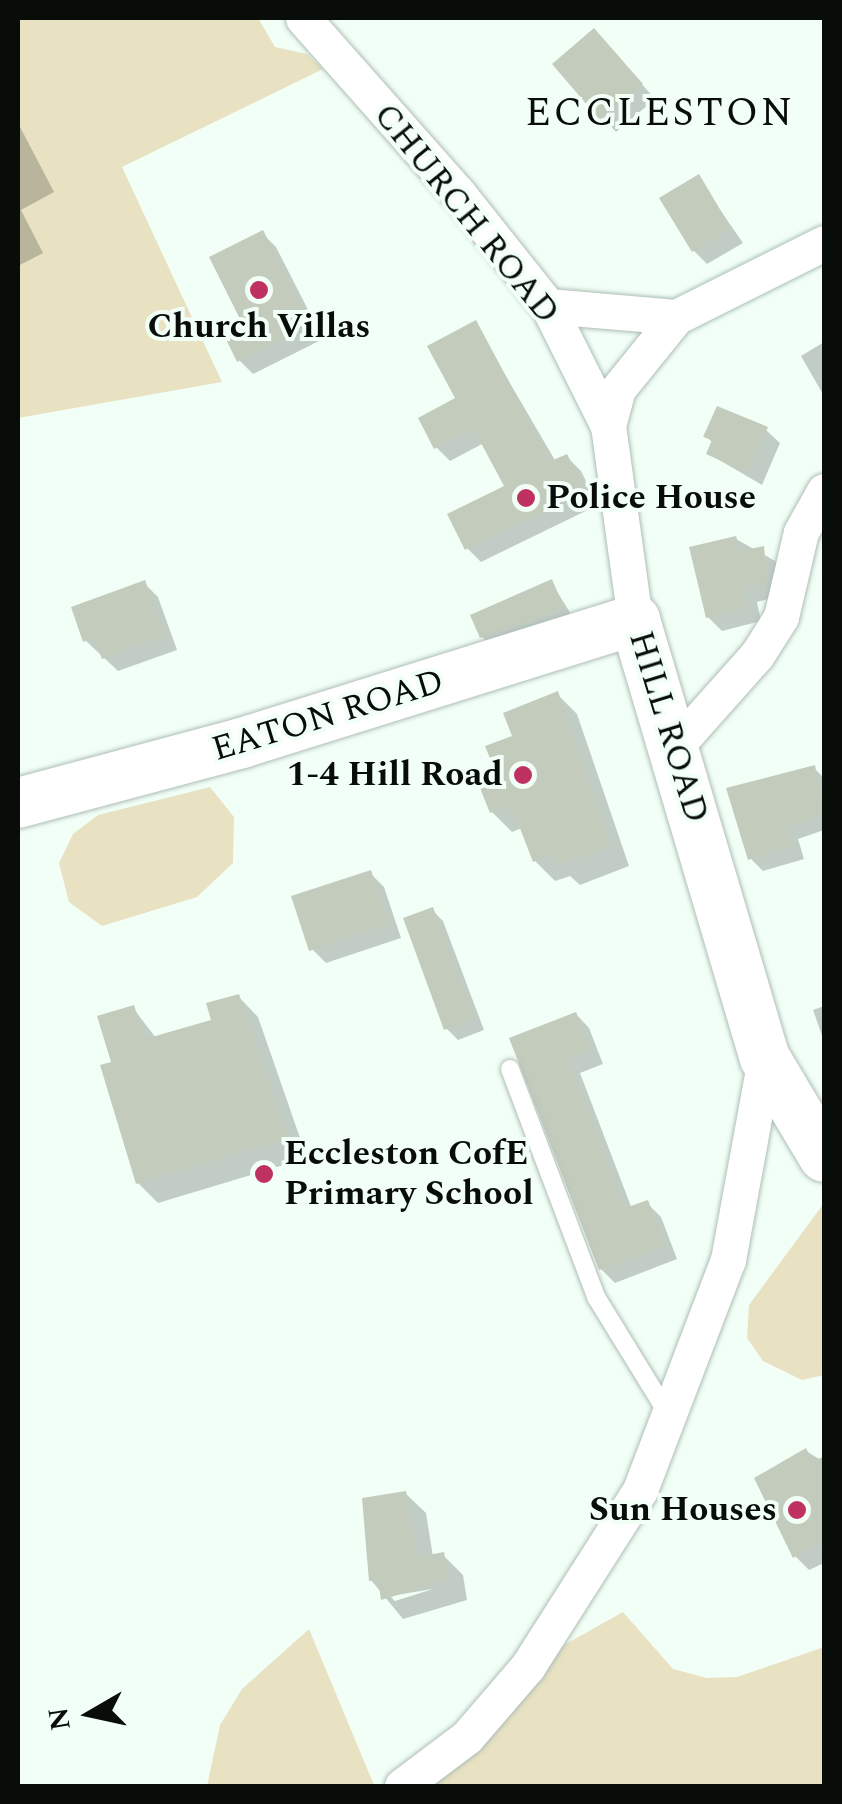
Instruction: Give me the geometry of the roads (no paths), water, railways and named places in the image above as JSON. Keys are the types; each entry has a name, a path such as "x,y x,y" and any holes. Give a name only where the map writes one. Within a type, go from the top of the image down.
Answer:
{"street":[{"name":"CHURCH ROAD","path":"302,18 458,193 548,306 608,426"},
{"path":"608,426 618,389 676,317 824,243"},
{"path":"548,306 676,317"},
{"name":"HILL ROAD","path":"608,426 635,620 766,1058 824,1157"},
{"path":"674,748 757,655 781,617 801,532 824,491"},
{"name":"EATON ROAD","path":"18,804 242,743 635,620"},
{"path":"402,1786 467,1737 528,1666 640,1490 671,1418 728,1260 766,1058"}],"lane":[{"path":"510,1069 596,1296 671,1418"}],"place":[{"name":"Church Villas","path":"259,290"},
{"name":"Police House","path":"526,498"},
{"name":"1-4 Hill Road","path":"523,775"},
{"name":"Eccleston CofE Primary School","path":"264,1174"},
{"name":"Sun Houses","path":"797,1510"}],"district":[{"name":"ECCLESTON","path":"660,114"}]}
